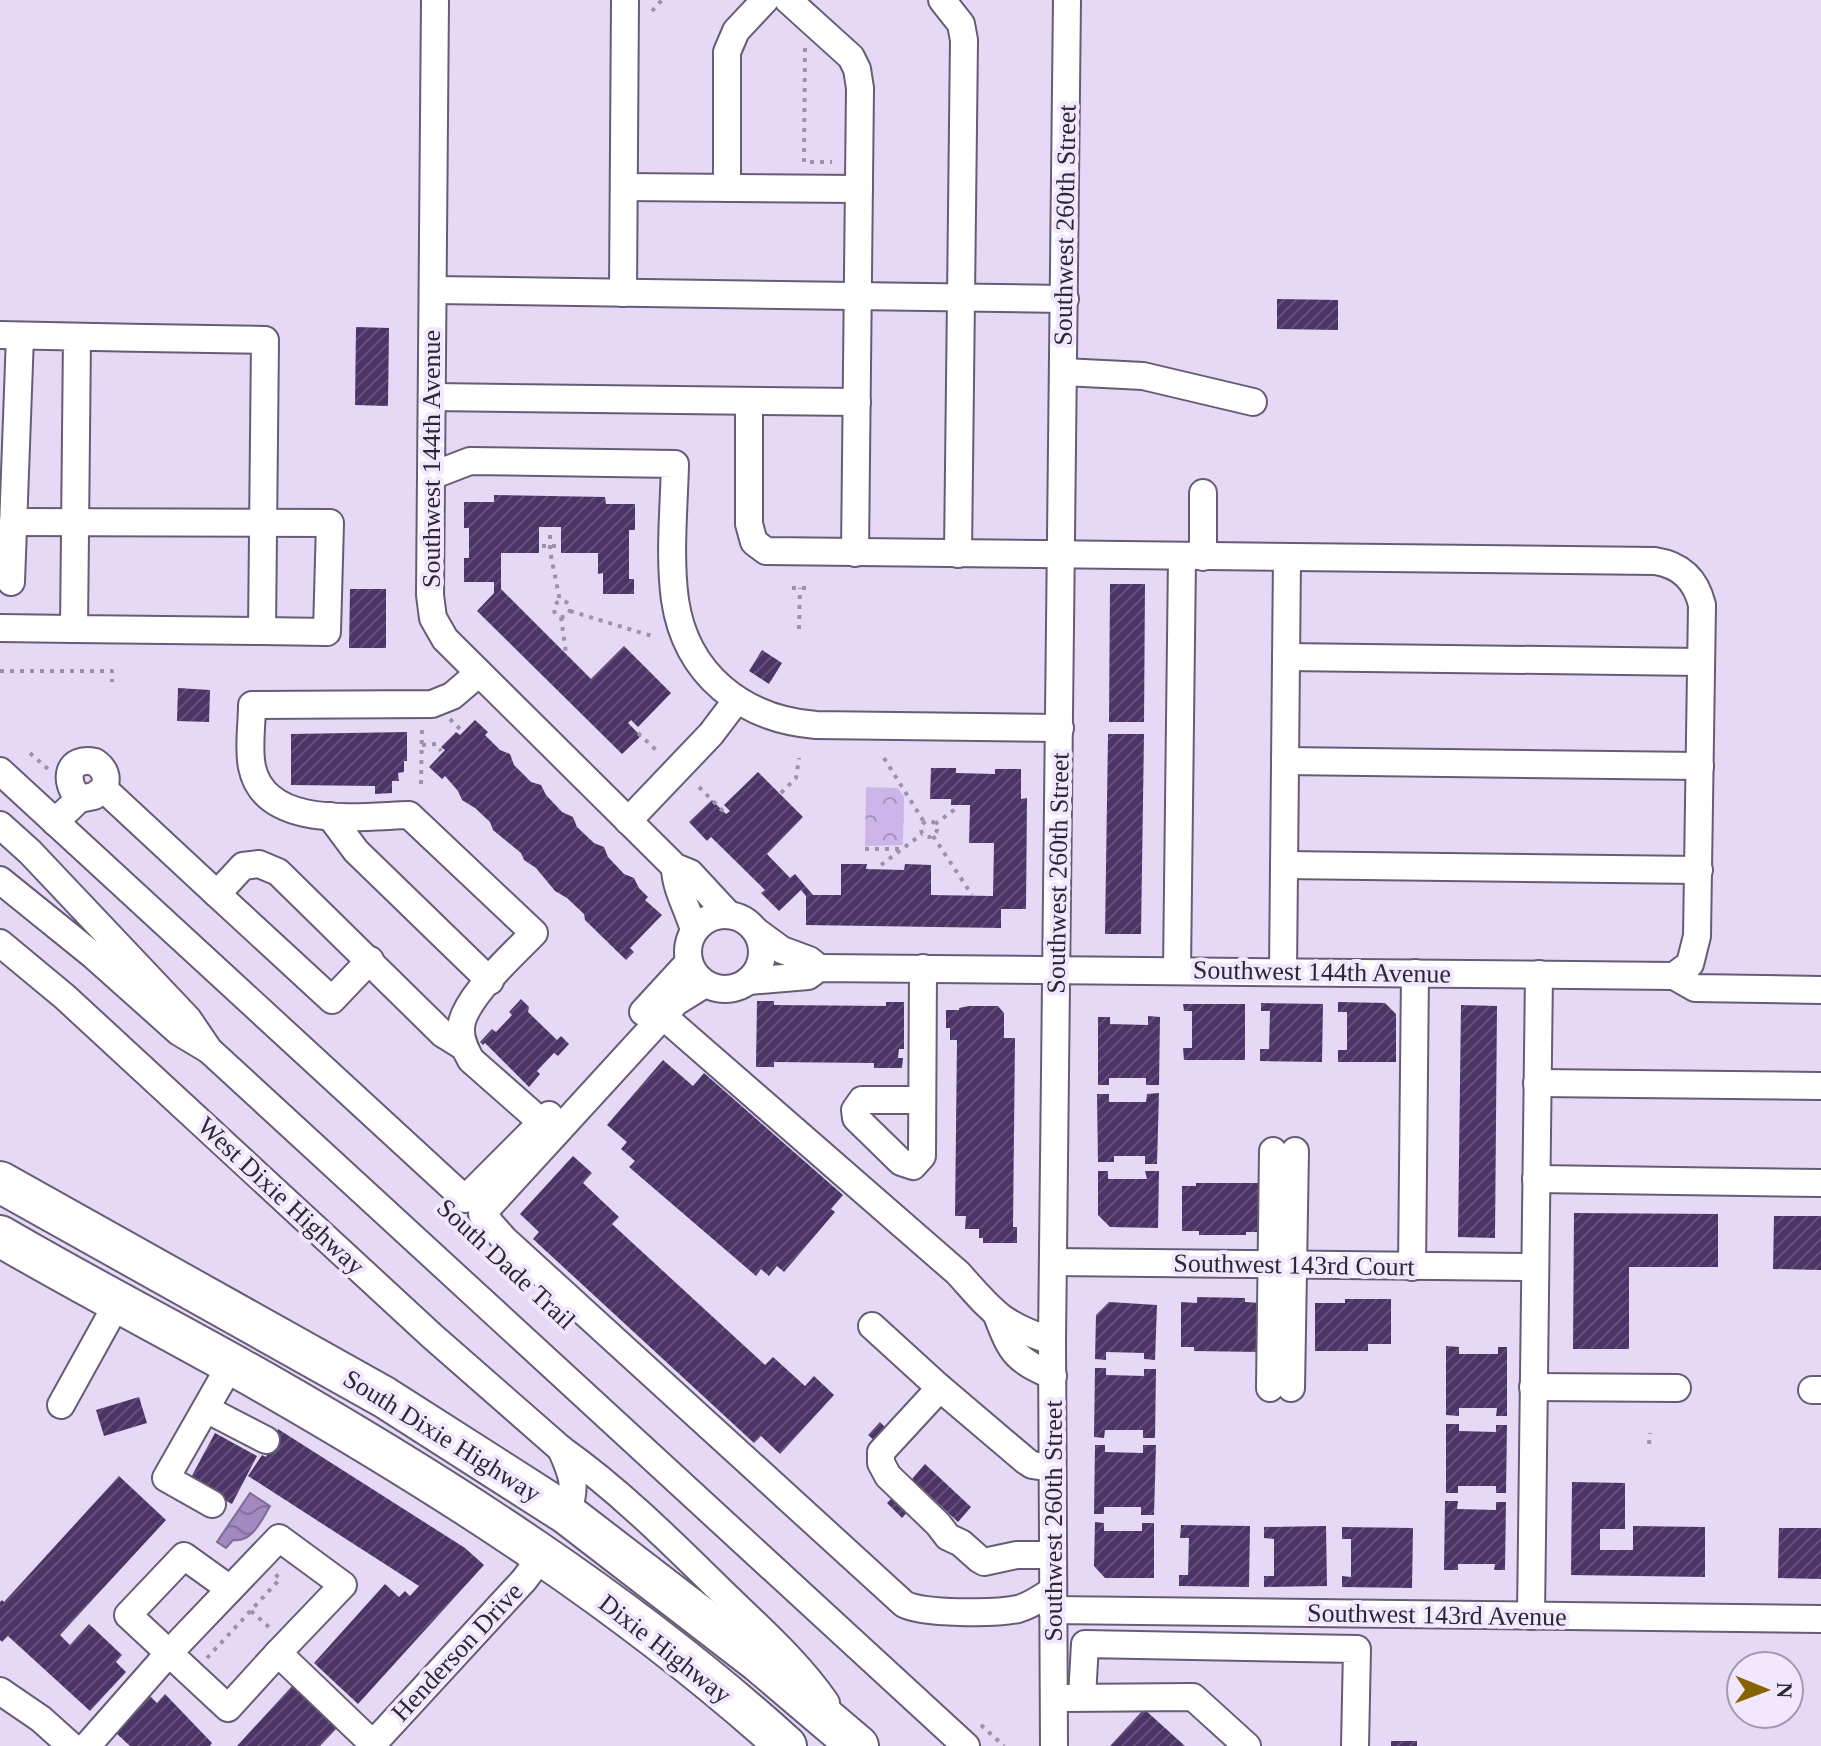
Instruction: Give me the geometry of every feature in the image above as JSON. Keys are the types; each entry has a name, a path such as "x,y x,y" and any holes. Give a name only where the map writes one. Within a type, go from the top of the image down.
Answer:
{"highway":[{"name":"South Dixie Highway","path":"0,1182 384,1397 567,1514 750,1655 854,1742"},
{"name":"South Dixie Highway","path":"0,1236 231,1364 451,1494 542,1556"},
{"path":"542,1556 567,1514"},
{"name":"Dixie Highway","path":"542,1556 710,1682 786,1746"}],"street":[{"name":"Southwest 144th Avenue","path":"435,0 430,595 433,618 445,639 675,867 690,873 728,914"},
{"path":"623,293 625,0"},
{"path":"727,188 727,52 736,31 765,0"},
{"path":"788,0 851,57 857,69 860,88 855,553"},
{"path":"942,0 961,24 964,40 958,554"},
{"name":"Southwest 260th Street","path":"1054,1746 1052,1341 1067,0"},
{"path":"624,187 859,189"},
{"path":"433,290 1065,299"},
{"path":"11,582 10,336 265,340 262,631"},
{"path":"74,629 77,337"},
{"path":"1064,372 1143,376 1253,402"},
{"path":"432,397 857,402"},
{"path":"749,401 749,524 754,542 766,551 1666,563 1691,579 1700,596 1696,947 1690,964 1674,976"},
{"path":"431,476 470,461 675,464 673,582 677,614 691,647 716,682 736,701 783,720 816,725 1060,728"},
{"path":"1177,970 1192,557 1203,493"},
{"path":"0,628 327,632 330,523 13,522"},
{"path":"1283,972 1287,558"},
{"path":"1286,657 1701,662"},
{"path":"479,673 452,696 432,704 252,705 252,768 263,789 292,810 330,816 409,815 534,933 465,1010 460,1029 471,1060 548,1128"},
{"path":"628,821 711,734 736,701"},
{"path":"55,822 79,799 94,796 104,789 106,777 101,765 83,761 72,768 69,786 79,799"},
{"path":"1285,761 1700,766"},
{"path":"0,771 904,1604 927,1611 1006,1611 1052,1600"},
{"path":"104,789 332,1000 370,960"},
{"path":"330,816 356,851 490,981"},
{"path":"0,825 30,852 188,1019 209,1050"},
{"path":"217,894 243,866 259,864 278,872 443,1034 464,1047"},
{"path":"1284,865 1699,870"},
{"name":"Southwest 144th Avenue","path":"675,867 675,881 694,930"},
{"path":"0,880 94,956 179,1032 209,1050 966,1746"},
{"path":"728,914 739,917 756,931 762,953 755,973 748,981 726,989 705,984 692,971 689,940 694,930 709,918 728,914"},
{"name":"Southwest 144th Avenue","path":"756,931 782,950 809,960 819,968"},
{"name":"West Dixie Highway","path":"0,943 65,997 432,1336 690,1561 786,1654 811,1682 854,1742"},
{"path":"548,1128 689,962"},
{"name":"Southwest 144th Avenue","path":"748,981 808,976 819,968 1177,970 1674,976 1695,988 1821,990"},
{"path":"922,1100 923,968"},
{"path":"1412,1267 1415,973"},
{"path":"1531,1616 1539,974"},
{"path":"474,1207 548,1128 683,996 705,984"},
{"path":"663,1016 958,1273 998,1318 1018,1330 1052,1341"},
{"path":"1537,1083 1821,1086"},
{"path":"1281,1388 1284,1151"},
{"path":"1536,1179 1821,1183"},
{"name":"Southwest 143rd Court","path":"1053,1262 1535,1267"},
{"path":"61,1405 118,1302"},
{"path":"998,1318 1006,1340 1023,1363 1053,1376"},
{"path":"872,1326 1032,1465 1052,1468"},
{"path":"212,1504 166,1478 231,1364"},
{"path":"1533,1387 1677,1388"},
{"path":"940,1388 881,1452 881,1463 888,1476 948,1537 961,1543 984,1562 1017,1555 1052,1555"},
{"path":"206,1409 266,1440"},
{"name":"West Dixie Highway","path":"561,1449 574,1483 574,1496 567,1514"},
{"path":"87,1746 168,1654 279,1538 343,1585 228,1708 168,1654 128,1615 184,1556 230,1589"},
{"name":"Henderson Drive","path":"372,1745 524,1580 542,1556"},
{"name":"Southwest 143rd Avenue","path":"1052,1600 1531,1616 1821,1619"},
{"path":"1082,1697 1085,1644 1357,1649 1355,1746"},
{"path":"278,1653 372,1745"},
{"path":"0,1691 41,1719 71,1746"},
{"path":"1053,1698 1193,1697 1247,1746"}],"path":[{"path":"652,11 662,0"},
{"path":"805,46 804,162 832,162"},
{"path":"550,535 560,601 554,609 555,614 561,617"},
{"path":"542,546 559,546"},
{"path":"792,588 808,588"},
{"path":"799,629 800,588"},
{"path":"560,601 568,603 570,611"},
{"path":"561,617 570,611"},
{"path":"570,611 652,636"},
{"path":"561,617 566,653"},
{"path":"0,671 112,671 112,682"},
{"path":"421,784 422,721"},
{"path":"638,733 656,750"},
{"path":"422,745 436,744 441,751"},
{"path":"30,753 50,771"},
{"path":"781,793 796,778 799,758"},
{"path":"884,758 924,822"},
{"path":"699,787 725,813"},
{"path":"935,824 958,807"},
{"path":"922,834 933,836 937,830 935,824 924,822"},
{"path":"922,834 924,822"},
{"path":"881,865 922,834"},
{"path":"933,836 972,895"},
{"path":"865,849 902,849"},
{"path":"1649,1444 1650,1433"},
{"path":"203,1654 207,1658 280,1579 278,1577"},
{"path":"251,1611 266,1625"},
{"path":"976,1721 1004,1746"}],"green space":[{"path":"866,787 898,788 904,797 903,845 865,846"}],"water":[{"path":"250,1493 270,1506 251,1535 233,1540 226,1548 217,1542"}],"building":[{"path":"1277,299 1338,300 1338,330 1277,329"},
{"path":"356,327 389,328 388,406 355,405"},
{"path":"494,495 605,497 606,504 635,504 635,530 629,530 629,579 634,579 634,594 603,594 603,573 598,574 598,553 561,553 561,527 539,527 539,553 501,553 501,589 591,679 624,646 671,693 638,727 631,720 628,723 641,736 622,754 477,611 494,593 494,582 464,582 464,558 469,558 469,528 464,528 464,502 494,502"},
{"path":"1110,584 1145,584 1144,722 1109,722"},
{"path":"350,589 386,589 386,648 349,648"},
{"path":"762,650 782,663 769,684 749,671"},
{"path":"178,688 210,690 209,722 177,721"},
{"path":"475,720 500,750 510,754 514,765 531,782 541,785 562,812 573,817 577,827 594,843 604,847 608,857 624,874 634,878 648,897 645,900 662,915 630,948 634,952 626,960 585,920 584,914 555,891 536,868 524,860 521,853 493,830 490,822 462,800 445,776 442,779 429,767 445,750 441,747 456,732 460,735"},
{"path":"407,732 407,761 404,761 404,772 398,773 399,781 392,781 392,793 375,794 375,786 291,785 291,734"},
{"path":"1108,734 1144,734 1141,934 1105,934"},
{"path":"931,768 956,768 956,773 995,774 995,769 1021,769 1021,799 1027,798 1026,909 1001,909 1001,928 806,925 806,896 801,890 779,911 761,893 765,890 711,837 707,841 689,822 712,800 726,814 730,811 724,805 758,772 803,817 767,854 790,878 795,874 813,895 841,895 841,864 867,864 866,869 904,870 905,864 931,865 931,895 993,896 994,843 969,843 970,805 951,805 951,799 930,799"},
{"path":"521,999 529,1007 528,1012 557,1040 561,1036 569,1044 558,1056 554,1053 537,1071 540,1074 529,1087 485,1043 480,1042 492,1029 496,1032 512,1015 509,1012"},
{"path":"757,1001 774,1001 774,1005 886,1006 886,1002 904,1002 904,1049 899,1049 898,1058 903,1058 902,1068 874,1068 874,1063 774,1062 774,1067 756,1067"},
{"path":"1338,1002 1385,1003 1396,1014 1396,1062 1338,1062 1338,1050 1347,1050 1347,1012 1338,1012"},
{"path":"1261,1003 1323,1004 1322,1062 1260,1061 1260,1049 1269,1049 1270,1011 1261,1011"},
{"path":"1183,1004 1245,1004 1245,1060 1184,1060 1183,1048 1192,1048 1192,1011 1184,1011"},
{"path":"1461,1005 1497,1006 1495,1238 1458,1237"},
{"path":"998,1006 1004,1013 1004,1038 1015,1038 1013,1227 1017,1227 1017,1243 983,1243 983,1238 979,1238 979,1229 965,1229 966,1216 955,1216 957,1040 950,1040 946,1010"},
{"path":"1148,1016 1160,1017 1159,1085 1146,1085 1146,1078 1109,1078 1109,1085 1098,1085 1098,1017 1110,1017 1110,1024 1148,1025"},
{"path":"663,1060 693,1086 704,1073 843,1195 831,1209 835,1212 784,1272 777,1266 769,1276 761,1269 756,1276 629,1167 635,1161 621,1149 627,1142 607,1125"},
{"path":"1159,1093 1157,1164 1145,1164 1145,1156 1114,1156 1114,1162 1098,1162 1097,1094 1109,1094 1109,1102 1146,1102 1147,1094"},
{"path":"573,1156 592,1173 583,1183 619,1217 612,1224 765,1365 773,1357 805,1386 814,1376 834,1395 780,1454 761,1436 754,1443 533,1239 539,1232 520,1214"},
{"path":"1098,1171 1108,1171 1108,1179 1147,1179 1145,1171 1159,1171 1158,1228 1110,1227 1098,1215"},
{"path":"1196,1183 1262,1183 1262,1232 1199,1235 1199,1231 1182,1231 1182,1186 1196,1186"},
{"path":"1574,1213 1718,1214 1718,1267 1629,1267 1629,1349 1573,1349"},
{"path":"1774,1216 1821,1216 1821,1270 1773,1269"},
{"path":"1197,1297 1245,1298 1245,1302 1261,1303 1260,1352 1194,1351 1194,1347 1181,1347 1181,1302 1197,1303"},
{"path":"1345,1299 1391,1299 1391,1344 1368,1344 1368,1351 1315,1351 1315,1303 1345,1303"},
{"path":"1109,1302 1157,1305 1155,1360 1144,1359 1144,1353 1106,1352 1106,1360 1095,1359 1096,1315"},
{"path":"1446,1346 1459,1347 1459,1354 1498,1354 1498,1347 1507,1347 1507,1416 1496,1416 1497,1408 1459,1408 1459,1416 1446,1415"},
{"path":"1095,1368 1106,1368 1106,1375 1144,1376 1144,1369 1156,1369 1155,1438 1143,1438 1143,1430 1105,1430 1104,1438 1094,1437"},
{"path":"139,1397 147,1423 104,1436 96,1410"},
{"path":"880,1422 888,1430 876,1442 868,1435"},
{"path":"1446,1424 1459,1424 1459,1431 1496,1432 1496,1425 1507,1425 1506,1493 1496,1493 1496,1486 1458,1486 1458,1493 1446,1493"},
{"path":"278,1429 465,1548 484,1565 358,1704 314,1663 385,1584 399,1597 405,1591 410,1596 419,1586 248,1476 262,1455 266,1457"},
{"path":"215,1433 257,1456 232,1504 189,1481"},
{"path":"1095,1445 1105,1445 1105,1452 1143,1453 1143,1445 1156,1445 1154,1515 1141,1515 1141,1507 1104,1507 1104,1514 1094,1514"},
{"path":"925,1464 971,1507 958,1522 912,1479"},
{"path":"119,1476 166,1520 60,1635 70,1645 89,1624 122,1655 116,1662 126,1672 90,1711 8,1636 2,1642 0,1640 0,1602 4,1602"},
{"path":"1572,1482 1625,1483 1625,1529 1600,1529 1600,1550 1633,1550 1633,1526 1705,1527 1705,1577 1571,1575"},
{"path":"896,1494 911,1508 902,1518 887,1503"},
{"path":"1445,1501 1458,1501 1457,1509 1496,1510 1496,1502 1506,1502 1505,1570 1494,1570 1495,1564 1458,1564 1458,1570 1444,1570"},
{"path":"1095,1522 1104,1523 1104,1531 1142,1531 1142,1523 1154,1523 1154,1578 1105,1578 1094,1566"},
{"path":"1181,1525 1250,1526 1249,1587 1179,1586 1179,1575 1188,1575 1189,1538 1180,1538"},
{"path":"1326,1526 1327,1586 1264,1587 1264,1576 1274,1576 1274,1539 1264,1538 1264,1527"},
{"path":"1342,1527 1413,1528 1412,1588 1342,1587 1342,1576 1351,1577 1351,1539 1342,1539"},
{"path":"1779,1528 1821,1528 1821,1579 1778,1578"},
{"path":"293,1685 338,1727 320,1746 237,1746"},
{"path":"165,1694 212,1743 210,1746 130,1746 116,1733 150,1696 157,1703"},
{"path":"1144,1709 1185,1746 1110,1746"},
{"path":"1391,1741 1417,1741 1417,1746 1391,1746"}]}
